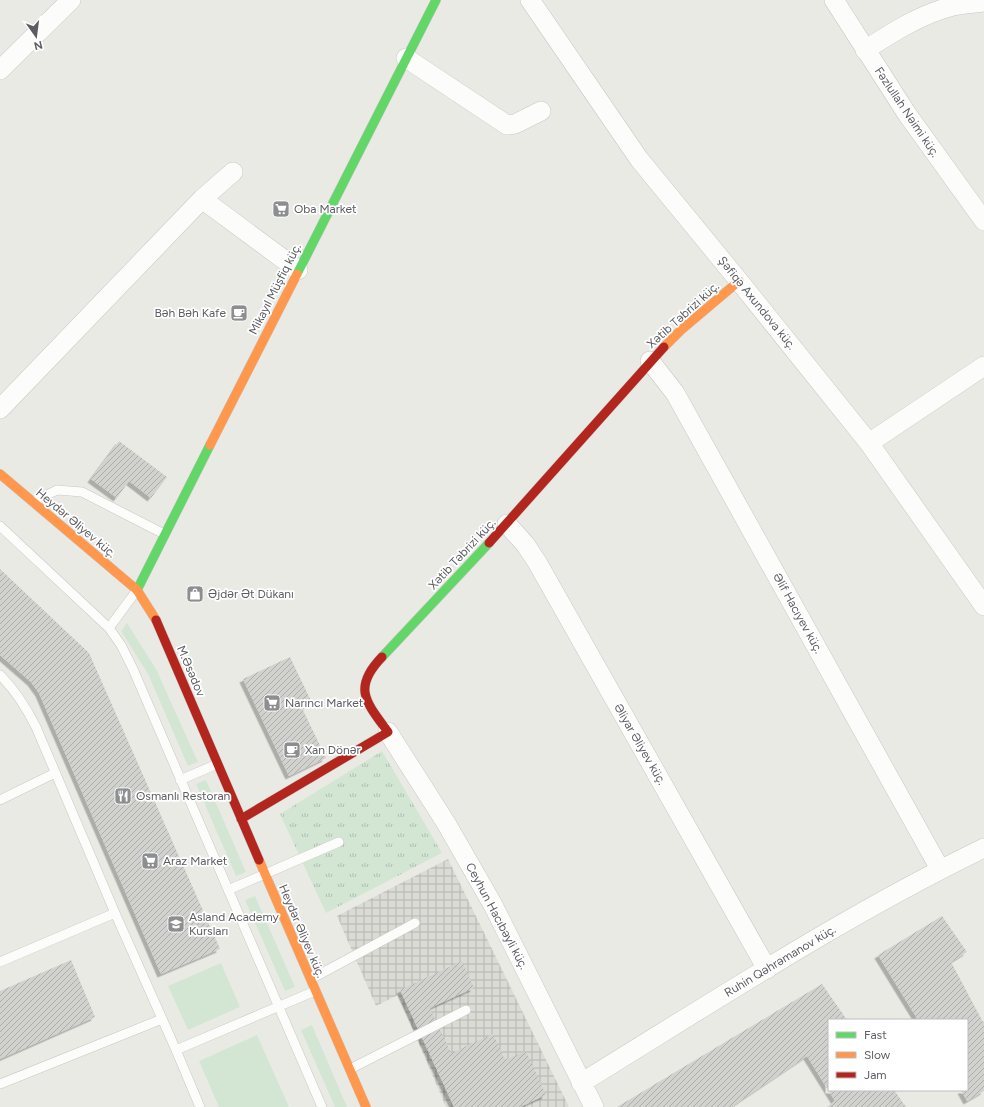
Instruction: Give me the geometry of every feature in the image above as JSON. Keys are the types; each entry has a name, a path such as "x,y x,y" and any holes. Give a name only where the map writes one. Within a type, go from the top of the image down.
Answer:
{"main road":[{"name":"Mikayıl Müşfiq küç.","path":"137,590 164,534 436,0"},
{"name":"Xətib Təbrizi küç.","path":"388,732 366,700 364,680 370,669 507,524 650,361 681,330 739,281"},
{"name":"Heydər Əliyev küç.","path":"0,474 137,590"},
{"name":"M.Əsədov","path":"137,590 150,609 161,630 217,764"},
{"path":"241,819 388,732"},
{"name":"Heydər Əliyev küç.","path":"217,764 314,991 366,1107"}],"street":[{"path":"0,70 71,0"},
{"name":"Şəfiqə Axundova küç.","path":"530,0 638,159 739,281 869,443 984,606"},
{"name":"Fəzlullah Nəimi küç.","path":"834,0 907,114 984,221"},
{"path":"865,50 899,28 929,14 954,6 984,2"},
{"path":"406,58 507,125 515,124 541,111"},
{"path":"0,409 202,199 233,172"},
{"path":"202,199 298,270"},
{"name":"Əlif Hacıyev küç.","path":"650,361 675,393 940,869"},
{"path":"869,443 984,366"},
{"name":"Əliyar Əliyev küç.","path":"507,524 525,544 537,562 767,969"},
{"name":"Ceyhun Hacıbəyli küç.","path":"388,732 446,824 492,905 594,1107"},
{"name":"Ruhin Qəhrəmanov küç.","path":"581,1083 767,969 911,884 984,848"}],"lane":[{"path":"32,502 57,490 82,492 164,534"},
{"path":"0,526 109,628 121,645 133,669 322,1107"},
{"path":"109,628 137,590"},
{"path":"0,675 14,690 26,707 200,1107"},
{"path":"180,780 217,764"},
{"path":"0,800 56,774"},
{"path":"228,890 265,876 339,842"},
{"path":"0,962 115,913"},
{"path":"310,979 415,922"},
{"path":"176,1050 314,991"},
{"path":"350,1069 466,1010"},
{"path":"0,1084 162,1019"}],"shaded area":[{"path":"448,859 569,1107 446,1107 398,995 376,1006 337,916"}],"green space":[{"path":"127,623 156,669 198,762 188,766 148,674 121,631"},
{"path":"382,751 442,853 326,913 280,814"},
{"path":"206,780 246,872 236,876 196,784"},
{"path":"255,896 295,987 285,991 245,900"},
{"path":"221,963 240,1007 188,1030 168,986"},
{"path":"312,1025 347,1107 335,1107 301,1030"},
{"path":"257,1035 289,1107 219,1107 199,1061"}],"building":[{"path":"119,441 167,477 151,498 129,481 117,498 91,479"},
{"path":"0,569 89,653 220,949 161,974 39,693 31,682 0,655"},
{"path":"290,657 312,703 302,708 326,758 289,776 243,679"},
{"path":"942,916 967,952 951,962 983,1022 984,1021 984,1091 967,1101 962,1091 968,1091 968,1019 917,1019 878,955"},
{"path":"71,960 95,1017 0,1059 0,991"},
{"path":"462,961 474,988 430,1008 451,1053 493,1034 505,1060 526,1051 546,1095 520,1107 454,1107 400,990"},
{"path":"822,984 846,1019 828,1019 828,1090 807,1056 731,1107 617,1107"},
{"path":"829,1091 895,1091 906,1107 827,1107 835,1101"}],"traffic: fast":[{"path":"297,274 436,0"},
{"path":"137,590 210,445"},
{"path":"382,657 489,543"}],"traffic: slow":[{"path":"210,445 297,274"},
{"path":"664,347 681,330 739,281"},
{"path":"0,474 137,590 156,620"},
{"path":"259,860 366,1107"}],"traffic: jam":[{"path":"489,543 664,347"},
{"path":"156,620 259,860"},
{"path":"241,819 388,732 369,703 365,686 367,678 382,657"}],"place":[{"name":"Oba Market","path":"281,209"},
{"name":"Bəh Bəh Kafe","path":"239,313"},
{"name":"Əjdər Ət Dükanı","path":"195,594"},
{"name":"Narıncı Market","path":"272,703"},
{"name":"Xan Dönər","path":"292,750"},
{"name":"Osmanlı Restoran","path":"123,796"},
{"name":"Araz Market","path":"150,861"},
{"name":"Asland Academy Kursları","path":"176,924"}]}
